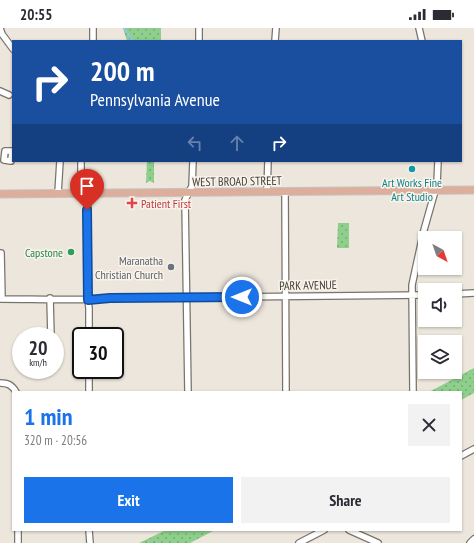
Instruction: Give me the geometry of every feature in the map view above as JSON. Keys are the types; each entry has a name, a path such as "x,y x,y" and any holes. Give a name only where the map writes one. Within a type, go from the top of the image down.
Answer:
{"main road":[{"name":"WEST BROAD STREET","path":"0,194 474,190"}],"street":[{"path":"0,28 2,34 12,48"},
{"path":"93,28 93,40"},
{"path":"199,28 199,40"},
{"path":"276,28 276,40"},
{"path":"419,28 422,40"},
{"path":"0,91 8,95"},
{"path":"58,193 60,162"},
{"path":"81,162 81,186 88,193 89,327"},
{"path":"188,391 185,200 192,183 193,162"},
{"path":"267,191 268,162"},
{"path":"413,391 412,285 437,184 438,162"},
{"path":"285,191 286,391"},
{"path":"1,253 1,299"},
{"path":"462,294 474,294"},
{"name":"PARK AVENUE","path":"1,299 50,298 88,300 110,298 418,295"},
{"path":"50,298 51,327"},
{"path":"89,379 89,391"},
{"path":"0,383 8,384 15,391"},
{"path":"462,455 474,449"},
{"path":"18,531 18,543"},
{"path":"89,531 90,543"},
{"path":"300,543 322,531"},
{"path":"351,531 378,543"},
{"path":"470,543 474,539"}],"green space":[{"path":"123,28 161,28 161,40 127,40"},
{"path":"147,162 154,162 154,183 150,181 146,183"},
{"path":"338,223 349,223 349,248 337,248"},
{"path":"474,368 474,393 462,399 462,391 431,391 453,379 462,379 462,374"},
{"path":"164,531 213,531 190,543 139,543"}],"waterway":[{"path":"124,28 132,40"}],"place":[{"name":"Art Works Fine Art Studio","path":"412,169"},
{"name":"Patient First","path":"132,203"},
{"name":"Capstone","path":"71,252"},
{"name":"Maranatha Christian Church","path":"171,267"}],"route":[{"path":"87,210 88,300 110,298 242,297"}]}
